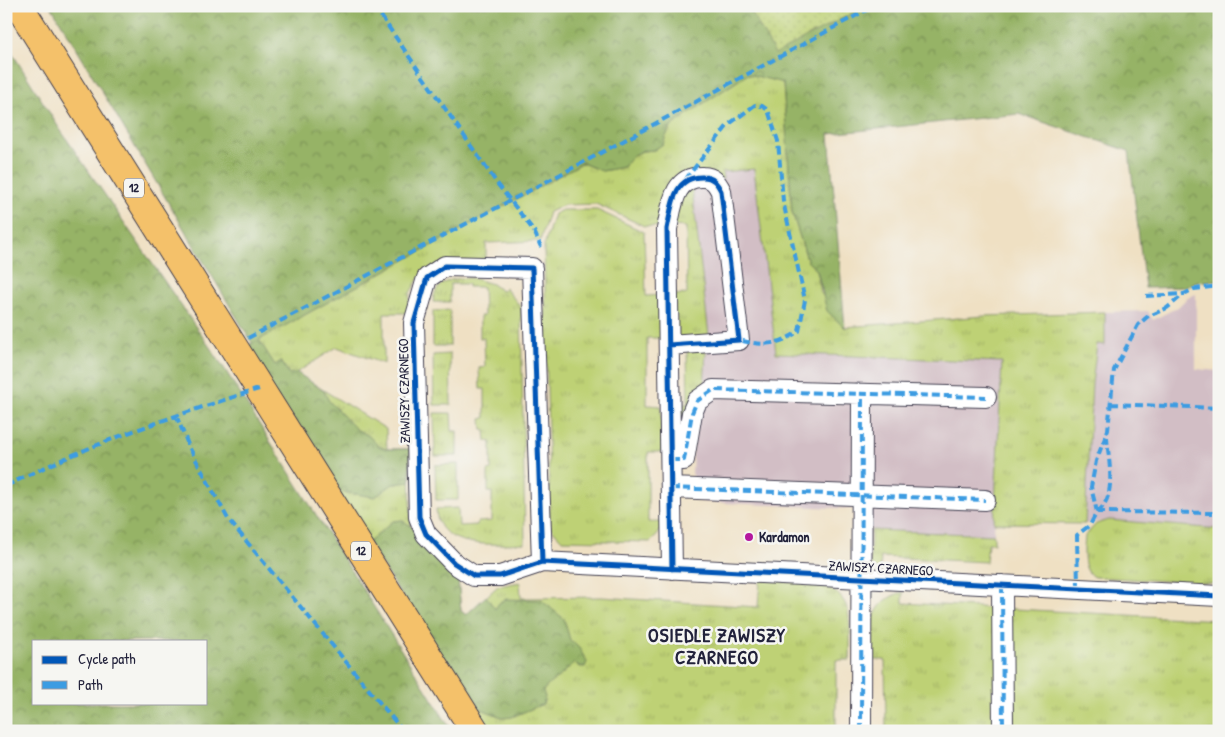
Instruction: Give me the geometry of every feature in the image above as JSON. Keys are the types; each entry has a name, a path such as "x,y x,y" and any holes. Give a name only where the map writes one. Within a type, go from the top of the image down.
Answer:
{"main road":[{"name":"12","path":"19,6 475,731"}],"street":[{"path":"669,345 739,340 721,191 716,181 706,177 683,182 678,188 673,200 667,229 672,569"},
{"name":"ZAWISZY CZARNEGO","path":"541,554 532,268 445,266 427,278 414,323 419,517 426,534 454,563 474,576 500,576 518,571 541,554 672,569 1219,596"},
{"path":"670,460 684,460 692,413 697,401 713,390 986,397"},
{"path":"861,578 862,394"},
{"path":"671,488 985,500"},
{"name":"ZAWISZY CZARNEGO","path":"861,578 861,731"},
{"path":"1002,585 1003,731"}],"shaded area":[{"path":"754,169 776,353 1002,362 994,535 871,530 855,509 703,502 692,473 693,451 709,336 692,188 722,172"},
{"path":"1196,294 1196,369 1219,371 1219,529 1109,520 1085,524 1092,384 1097,344 1105,345 1105,312 1148,311 1153,320 1178,307 1187,298"}],"green space":[{"path":"51,6 1219,6 1219,280 1196,282 1186,287 1145,288 1129,151 1019,114 829,134 845,328 827,311 817,270 808,262 792,212 783,83 748,74 686,115 669,129 663,144 654,150 642,151 631,157 624,167 602,171 582,163 259,340 275,365 281,361 289,374 296,372 323,390 329,401 356,429 369,436 378,446 387,449 410,449 410,482 393,484 375,497 336,491 244,348 252,343"},
{"path":"748,6 865,6 775,54"},
{"path":"6,43 59,128 222,365 452,731 6,731"},
{"path":"748,74 783,82 792,212 808,262 817,270 821,293 845,327 984,316 1105,312 1105,345 1097,344 1092,384 1085,524 994,523 1002,362 776,353 754,169 722,172 723,179 688,178 666,227 644,226 596,204 564,205 549,212 540,241 486,243 486,259 419,278 410,293 408,313 384,313 384,364 337,347 296,373 386,429 387,449 410,449 411,526 458,579 461,611 466,615 498,586 520,582 521,598 601,597 758,607 760,580 801,582 827,587 838,594 845,603 850,622 850,660 836,660 836,731 488,731 244,348 582,163 602,171 624,167 631,157 642,151 654,150 662,144 669,129 686,115"},
{"path":"692,188 709,336 674,339 672,295 687,294 686,227 672,226 683,195"},
{"path":"562,210 597,210 644,232 646,296 661,295 662,338 647,338 647,405 661,406 662,452 648,452 648,522 662,522 657,536 650,542 562,540 550,527 544,246 554,214"},
{"path":"472,278 492,284 502,291 505,288 521,307 525,543 485,544 457,539 446,533 439,523 436,509 458,508 459,526 477,525 478,522 492,521 492,492 488,492 488,471 491,470 491,442 486,441 485,431 482,430 481,419 485,418 485,389 480,389 479,368 485,367 484,338 480,338 480,316 484,316 483,287 468,287 468,284 450,284 450,302 433,302 434,295 441,285 452,280"},
{"path":"450,310 450,346 433,346 433,311"},
{"path":"687,349 706,350 704,390 680,454 676,404 688,404"},
{"path":"450,354 451,405 434,405 433,355"},
{"path":"434,413 451,413 452,431 457,431 457,456 435,456"},
{"path":"458,464 458,500 436,500 435,465"},
{"path":"402,520 411,526 458,579 461,611 466,615 486,596 495,609 499,603 506,599 541,600 564,619 570,640 579,648 587,662 585,667 579,667 575,663 571,665 543,691 545,697 543,704 512,717 504,718 471,705 368,543 393,521"},
{"path":"1109,520 1219,529 1219,584 1094,577 1085,565 1085,536 1096,524"},
{"path":"871,530 994,535 994,543 988,543 986,562 881,557 880,570 870,563"},
{"path":"903,592 903,603 1219,620 1219,731 886,731 885,660 868,660 871,628 883,602"}],"marked path":[{"path":"374,6 496,182 534,231 541,247"},
{"path":"248,338 582,163 874,6"},
{"path":"685,180 728,125 755,105 762,106 768,110 778,141 783,201 805,300 799,331 791,336 784,340 763,344 739,340"},
{"path":"1078,589 1077,535 1090,525 1097,512 1091,487 1096,461 1108,430 1114,370 1138,325 1147,317 1167,308 1184,294 1194,289 1219,286"},
{"path":"1146,296 1184,294"},
{"path":"6,486 67,457 130,432 259,389"},
{"path":"671,460 684,460 692,413 697,401 713,390 986,397"},
{"path":"861,731 862,394"},
{"path":"1111,404 1219,408"},
{"path":"176,415 189,447 228,519 403,731"},
{"path":"1097,512 1104,505 1110,488 1107,437"},
{"path":"671,488 985,500"},
{"path":"1097,512 1219,513"},
{"path":"1002,585 1003,731"}],"cycle path":[{"path":"669,345 739,340 721,191 714,181 706,177 685,181 680,187 673,202 667,229 672,569"},
{"path":"542,562 532,268 445,266 427,278 414,323 419,517 426,534 454,563 474,576 500,576 542,562 1219,596"}],"place":[{"name":"Kardamon","path":"749,537"}],"district":[{"name":"OSIEDLE ZAWISZY CZARNEGO","path":"717,646"}]}
